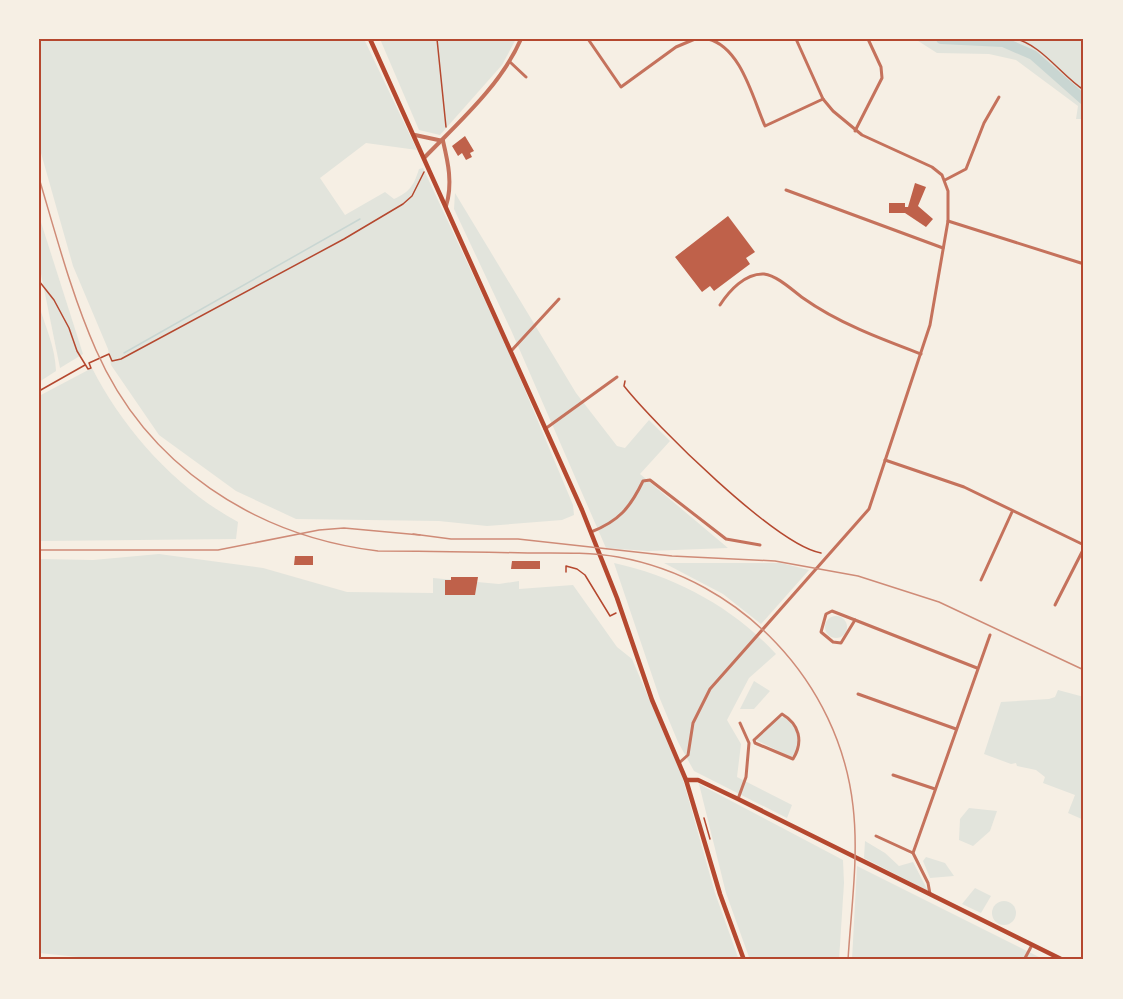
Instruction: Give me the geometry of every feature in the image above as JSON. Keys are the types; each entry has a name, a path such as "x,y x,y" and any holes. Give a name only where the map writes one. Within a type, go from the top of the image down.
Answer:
{"main road":[{"path":"370,39 512,350 592,535 652,700 680,763 720,894 744,960"},
{"path":"686,780 698,780 738,799 1063,960"},
{"path":"39,959 46,960"}],"street":[{"path":"425,157 443,141 510,62 521,39"},
{"path":"588,39 621,87 676,47 695,39"},
{"path":"708,39 722,45 732,55 765,126 824,99"},
{"path":"680,763 688,755 693,723 704,698 872,503 934,307 948,221 948,195 945,180 932,168 855,131 824,99 796,39"},
{"path":"855,131 882,75 868,39"},
{"path":"510,62 526,77"},
{"path":"945,180 966,169 984,123 999,97"},
{"path":"415,135 443,141"},
{"path":"443,141 449,162 449,194 446,206"},
{"path":"786,190 943,248"},
{"path":"948,221 1084,264"},
{"path":"720,305 728,293 744,279 765,274 778,280 825,313 921,354"},
{"path":"512,350 559,298"},
{"path":"545,429 617,377"},
{"path":"885,460 941,478 1084,546 1055,605"},
{"path":"592,535 629,508 643,481 650,480 726,539 741,544 760,545"},
{"path":"981,580 1012,512"},
{"path":"855,620 841,643 833,642 821,634 823,623 829,612 855,620 977,668"},
{"path":"913,853 990,635"},
{"path":"858,694 956,729"},
{"path":"749,743 755,742 793,759 799,744 798,731 790,719 782,714 755,742"},
{"path":"738,799 746,777 749,743 740,723"},
{"path":"893,775 935,789"},
{"path":"876,836 913,853 928,883 930,896"},
{"path":"1024,960 1032,945"}],"path":[{"path":"437,39 446,128 449,133"},
{"path":"1014,39 1021,40 1056,65 1084,90"},
{"path":"39,282 54,300 69,328 77,351 88,369 91,368 89,363 109,354 112,361 210,312 403,204 412,196 429,166"},
{"path":"39,391 86,365"},
{"path":"625,381 624,386 644,412 753,512 808,550 821,553"},
{"path":"566,572 566,566 577,569 585,575 612,617 616,613 614,607"}],"shaded area":[{"path":"39,39 364,39 417,150 366,143 320,178 345,215 385,192 394,199 404,194 411,187 419,169 423,168 509,352 573,505 574,515 562,520 487,526 439,521 296,519 236,491 159,435 111,365 108,349 73,266 39,146"},
{"path":"380,39 516,39 502,65 440,135 419,130"},
{"path":"915,39 1084,39 1084,119 1076,119 1078,106 1016,60 989,54 937,53"},
{"path":"455,193 576,393 617,446 625,448 649,420 670,441 640,474 728,548 648,551 606,548 511,330 454,209"},
{"path":"39,216 83,354 60,368 39,264"},
{"path":"39,305 52,345 56,371 39,382"},
{"path":"92,368 120,414 154,456 194,493 238,522 236,539 39,541 39,396"},
{"path":"159,554 263,568 347,592 433,593 433,578 499,584 519,581 519,589 573,585 617,647 632,659 682,776 715,893 739,960 108,960 39,953 39,559 93,560"},
{"path":"614,563 659,576 702,596 742,622 776,654 749,678 727,720 741,744 737,777 792,805 787,818 694,771 678,742 660,699"},
{"path":"664,563 781,563 809,570 761,624 723,594"},
{"path":"836,616 844,619 847,627 844,635 836,638 828,635 825,627 828,619"},
{"path":"754,681 770,691 754,709 740,709"},
{"path":"1058,690 1084,697 1084,820 1068,813 1075,795 1043,783 1045,777 1036,770 984,754 1001,702 1049,699 1055,697"},
{"path":"786,717 795,724 800,737 798,754 791,757 756,740 777,718"},
{"path":"699,784 843,860 844,883 839,960 750,960 726,893"},
{"path":"969,808 997,811 990,831 973,846 959,840 960,819"},
{"path":"865,841 885,853 899,866 913,862 928,891 864,858"},
{"path":"926,857 945,863 954,876 930,878 923,861"},
{"path":"857,866 1045,960 852,960"},
{"path":"975,888 991,896 981,913 962,904"},
{"path":"1004,901 1013,904 1016,913 1013,922 1004,925 995,922 992,913 995,904"}],"building":[{"path":"465,136 474,151 470,153 472,157 466,160 462,153 458,156 452,146"},
{"path":"915,183 926,187 918,206 933,219 926,227 905,213 889,213 889,203 905,203 905,207 908,207"},
{"path":"728,216 755,252 746,258 750,264 714,291 710,286 702,292 675,257"},
{"path":"295,556 313,556 313,565 294,565"},
{"path":"512,561 540,561 540,569 511,569"},
{"path":"451,577 478,577 475,595 445,595 445,580 451,580"}],"waterway":[{"path":"941,39 1003,42 1033,55 1084,100"},
{"path":"124,353 360,219"}],"tram line":[{"path":"39,550 218,550 319,530 344,528 420,535"},
{"path":"413,534 451,539 518,539 672,556 775,561 858,576 939,602 1084,670"}],"railway":[{"path":"39,178 79,308 96,350 118,391 144,428 175,461 210,488 248,511 289,530 333,543 378,551 607,555 663,569 705,588 743,613 776,643 805,679 828,718 844,761 855,825 854,883 848,960"}]}
